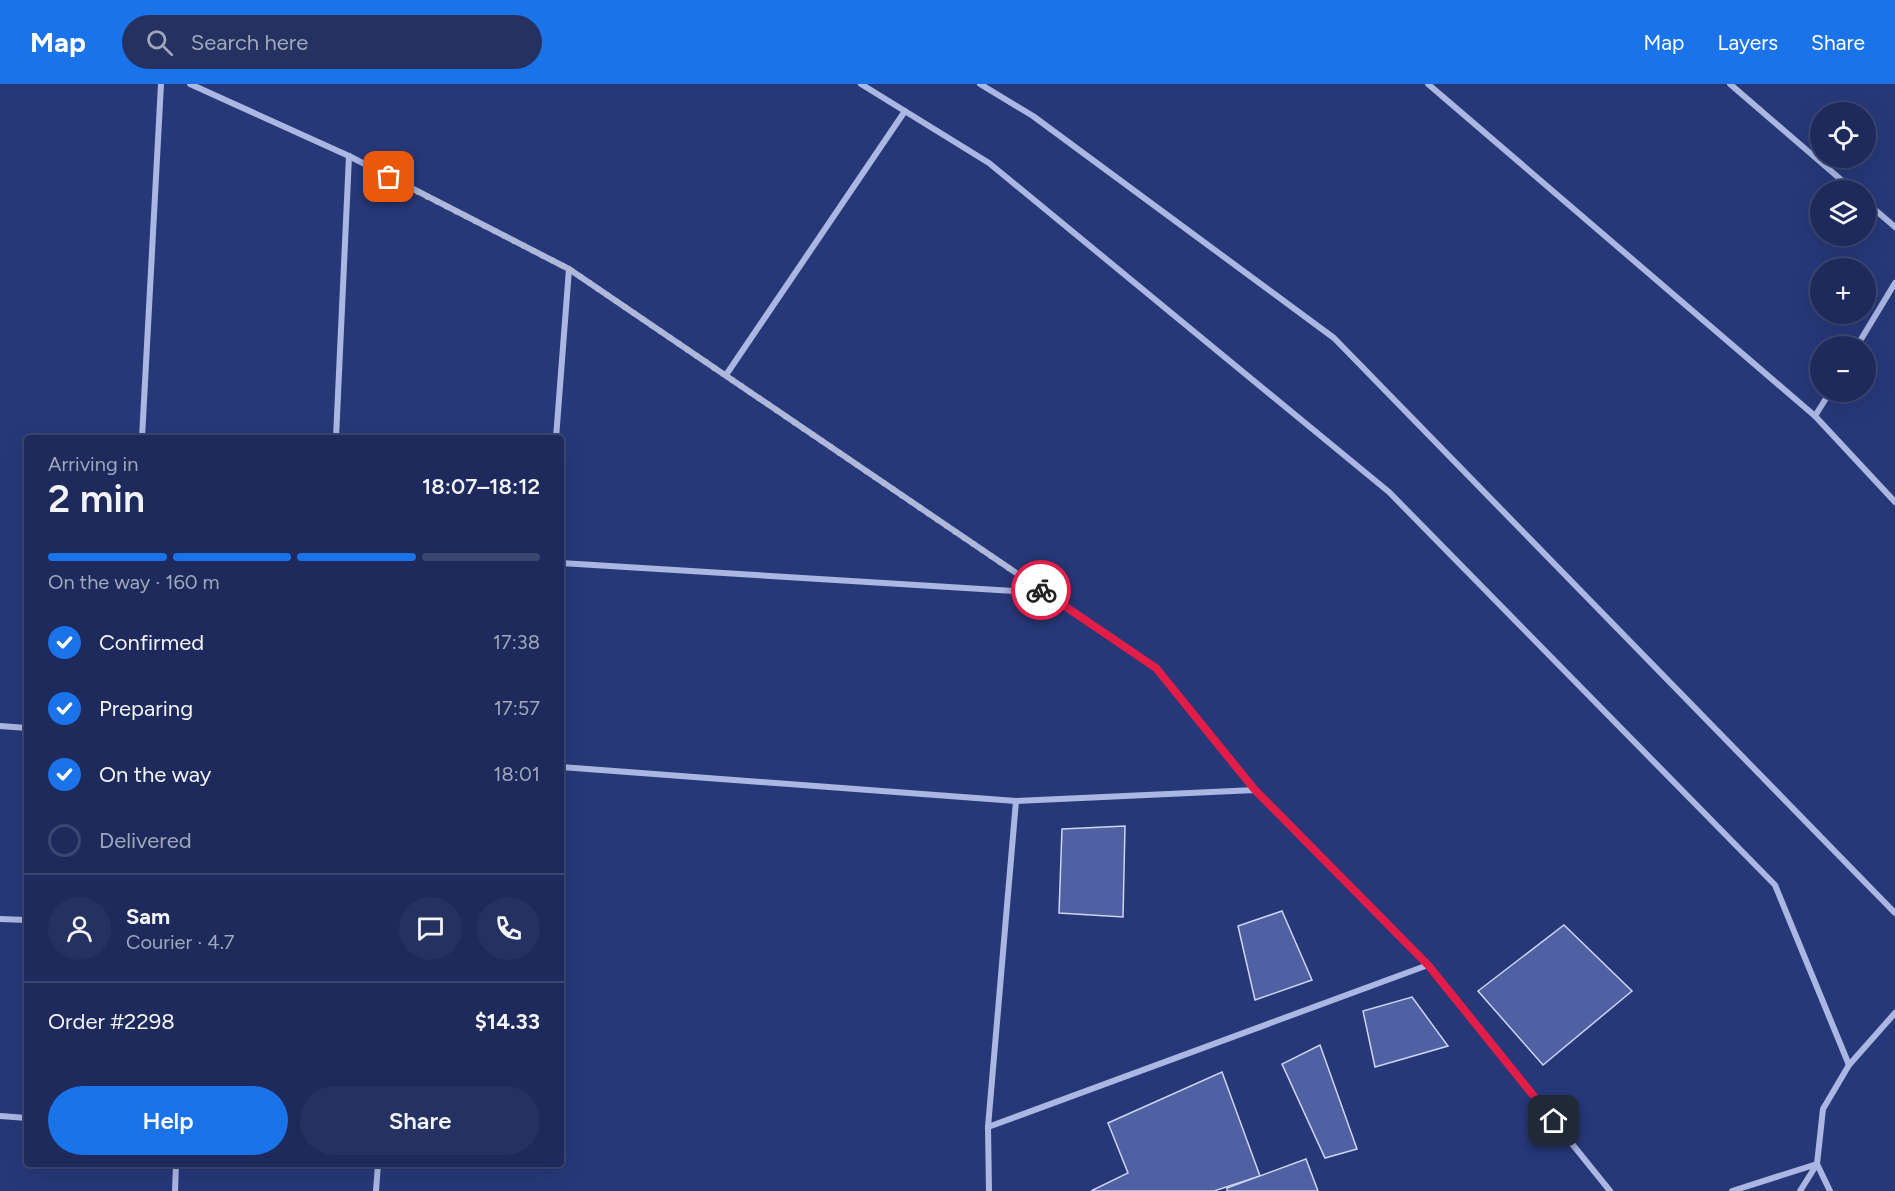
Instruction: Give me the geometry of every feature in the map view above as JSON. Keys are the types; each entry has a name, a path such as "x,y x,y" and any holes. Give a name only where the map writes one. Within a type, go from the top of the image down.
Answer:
{"street":[{"path":"142,435 161,84"},
{"path":"190,84 349,156 569,269 1156,668 1255,790 1428,965 1610,1191"},
{"path":"861,84 989,163 1389,492 1775,885 1849,1065"},
{"path":"980,84 1033,116 1334,338 1895,913"},
{"path":"1428,84 1815,416 1895,502"},
{"path":"1730,84 1841,180"},
{"path":"726,375 905,111"},
{"path":"336,435 349,156"},
{"path":"1876,211 1895,227"},
{"path":"556,435 569,269"},
{"path":"1863,336 1895,283"},
{"path":"1815,416 1824,402"},
{"path":"564,563 1045,593"},
{"path":"0,726 24,728"},
{"path":"564,767 1016,801 1255,790"},
{"path":"989,1191 988,1127 1016,801"},
{"path":"0,919 24,920"},
{"path":"988,1127 1428,965"},
{"path":"1800,1191 1817,1164 1823,1109 1849,1065 1895,1013"},
{"path":"0,1116 24,1118"},
{"path":"1732,1191 1817,1164"},
{"path":"1817,1164 1830,1191"},
{"path":"175,1191 176,1167"},
{"path":"376,1191 378,1167"}],"building":[{"path":"1125,826 1123,917 1059,913 1062,829"},
{"path":"1282,911 1312,980 1255,1000 1238,926"},
{"path":"1564,925 1632,991 1543,1065 1478,991"},
{"path":"1412,997 1448,1046 1375,1067 1363,1011"},
{"path":"1320,1045 1357,1149 1325,1158 1282,1064"},
{"path":"1222,1072 1260,1176 1214,1191 1091,1191 1128,1173 1108,1123"},
{"path":"1306,1159 1318,1191 1227,1191 1227,1188"}],"way so far":[{"path":"389,177 569,269 1041,590"}],"route":[{"path":"1041,590 1156,668 1255,790 1428,965 1554,1121"}]}
